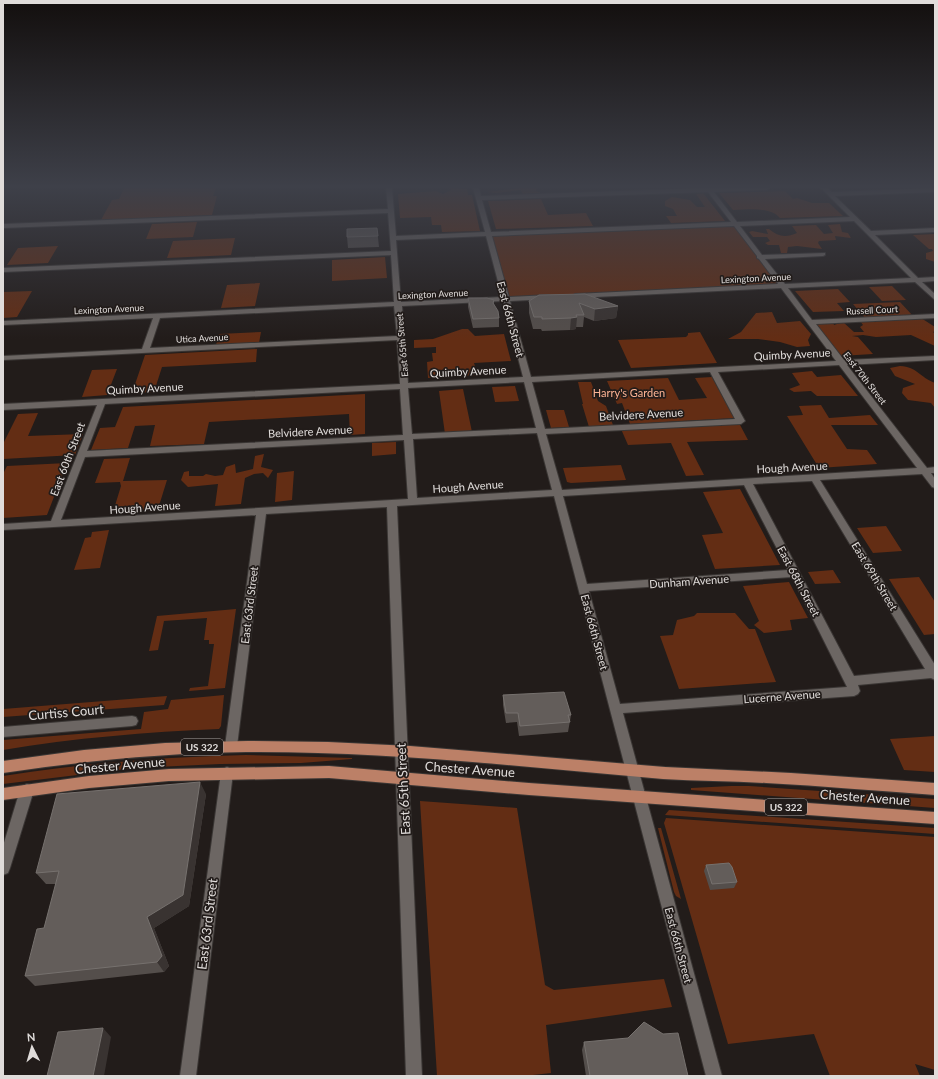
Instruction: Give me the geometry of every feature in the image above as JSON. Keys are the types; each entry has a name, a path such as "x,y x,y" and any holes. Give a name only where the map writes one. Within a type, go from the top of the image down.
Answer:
{"main road":[{"name":"Chester Avenue","path":"3,767 123,752 231,746 316,747 402,752 698,776 741,776 935,789"},
{"name":"Chester Avenue","path":"3,794 116,779 227,773 330,772 404,779 935,818"}],"street":[{"name":"East 65th Street","path":"393,238 406,385 413,502"},
{"name":"East 66th Street","path":"489,238 714,1076"},
{"name":"East 70th Street","path":"746,238 935,485"},
{"path":"874,238 935,298"},
{"path":"3,270 394,253"},
{"path":"759,256 823,254"},
{"name":"Lexington Avenue","path":"568,296 935,279"},
{"name":"Lexington Avenue","path":"3,323 560,296"},
{"path":"145,351 157,316"},
{"name":"Russell Court","path":"810,322 935,316"},
{"name":"Utica Avenue","path":"3,358 401,338"},
{"name":"Quimby Avenue","path":"3,406 935,358"},
{"name":"Belvidere Avenue","path":"81,454 741,421 712,369"},
{"name":"East 60th Street","path":"54,525 102,402"},
{"name":"Hough Avenue","path":"3,527 935,470"},
{"name":"East 69th Street","path":"814,477 934,674"},
{"name":"East 68th Street","path":"747,481 851,681"},
{"name":"East 65th Street","path":"392,503 404,779 414,1076"},
{"name":"East 63rd Street","path":"231,746 261,512"},
{"name":"Dunham Avenue","path":"583,588 794,573"},
{"path":"851,681 934,674"},
{"name":"Lucerne Avenue","path":"615,709 854,691 851,681"},
{"name":"Curtiss Court","path":"3,732 132,721"},
{"name":"East 63rd Street","path":"188,1076 227,773"},
{"path":"3,868 27,790"}],"green space":[{"path":"235,238 231,255 167,258 173,241"},
{"path":"489,238 747,238 783,286 506,299"},
{"path":"768,238 836,238 836,240 819,241 818,243 822,249 797,246 788,247 787,253 781,253 779,245 768,245 765,243 770,241"},
{"path":"917,238 935,238 935,262 926,259 926,253 933,251 932,249 929,249"},
{"path":"58,246 48,263 7,265 18,248"},
{"path":"385,257 387,278 332,281 332,260"},
{"path":"260,283 255,306 221,308 227,285"},
{"path":"892,286 906,300 882,301 869,287"},
{"path":"838,289 850,302 837,303 844,311 813,312 795,291"},
{"path":"32,291 17,317 3,318 3,292"},
{"path":"900,302 913,316 865,318 853,304"},
{"path":"772,312 777,323 800,321 811,334 808,340 810,346 797,347 780,342 758,339 728,339 741,332 756,313"},
{"path":"921,318 935,327 935,331 933,332 935,334 935,346 911,335 876,337 863,335 852,336 858,337 873,354 840,356 814,323 833,322 834,325 843,322 854,332 864,332 860,327 863,325 860,321"},
{"path":"462,329 468,329 475,336 504,334 511,361 474,363 478,375 428,378 427,362 433,361 432,353 436,353 436,347 414,348 414,340 433,339"},
{"path":"261,332 259,343 216,345 219,334"},
{"path":"700,332 717,363 631,368 618,340 686,337 688,333"},
{"path":"257,349 256,362 162,367 154,392 132,393 145,355"},
{"path":"900,366 911,368 935,383 935,408 931,403 908,400 902,393 903,388 915,384 895,376 890,368"},
{"path":"117,369 107,395 82,397 92,370"},
{"path":"812,371 817,377 841,375 858,396 817,396 811,391 794,392 789,389 800,385 792,373"},
{"name":"Harry's Garden","path":"712,377 735,418 630,424 622,403 617,404 607,381 668,378 679,400 707,398 695,378"},
{"path":"578,382 591,382 598,401 606,406 613,425 589,427 582,404"},
{"path":"515,386 519,401 495,402 492,387"},
{"path":"463,389 472,432 445,434 439,391"},
{"path":"365,394 365,434 350,435 349,414 209,422 204,444 150,446 155,425 135,426 128,448 91,450 100,428 115,427 123,407"},
{"path":"821,405 829,418 870,415 878,425 831,425 847,449 867,450 877,464 819,468 787,416 803,415 799,406"},
{"path":"546,410 564,410 569,427 551,428"},
{"path":"38,413 28,436 83,434 75,455 3,459 3,444 18,414"},
{"path":"739,423 748,440 687,442 704,475 686,476 671,443 628,445 621,429"},
{"path":"396,442 396,454 372,456 372,443"},
{"path":"264,454 261,467 273,470 268,478 263,473 254,474 245,478 241,504 215,506 218,484 188,487 181,480 184,472 189,471 189,476 203,476 206,474 215,476 223,475 226,467 235,464 236,473 253,469 255,456"},
{"path":"130,458 123,481 167,480 158,509 113,512 121,486 120,482 95,483 104,459"},
{"path":"67,463 47,515 3,518 3,474 7,466"},
{"path":"621,465 626,480 571,483 567,482 563,468"},
{"path":"294,471 292,500 275,502 277,473"},
{"path":"740,489 780,565 715,569 702,535 723,533 703,492"},
{"path":"886,526 902,551 873,553 857,528"},
{"path":"109,530 100,568 74,570 85,538 91,537 92,532"},
{"path":"833,570 841,583 815,584 808,572"},
{"path":"919,577 935,602 935,634 924,635 889,579"},
{"path":"789,582 808,618 790,620 792,630 764,633 754,625 759,621 743,586"},
{"path":"236,609 225,688 189,691 190,688 208,686 214,644 209,644 209,640 204,640 207,618 164,621 158,650 149,651 157,616"},
{"path":"697,613 735,613 749,629 755,629 776,682 679,689 660,636 673,635 677,620 694,616"},
{"path":"224,695 221,726 219,729 111,736 3,750 3,740 141,729 144,712 168,709 171,700"},
{"path":"167,696 164,705 3,717 3,709"},
{"path":"935,736 935,772 904,770 890,739"},
{"path":"246,755 352,759 301,763 220,764 135,768 3,784 3,776 33,771 155,759"},
{"path":"731,786 935,799 935,808 691,790 691,788"},
{"path":"420,801 517,808 545,985 554,990 664,979 672,1007 546,1025 551,1073 524,1076 437,1076"},
{"path":"669,810 935,828 935,834 665,815"},
{"path":"666,818 935,837 935,1070 915,1064 920,1076 830,1076 814,1034 728,1044 664,823"},
{"path":"658,828 661,828 681,899 676,896 674,892"}],"building":[{"path":"585,294 618,306 595,309 579,303 584,315 576,315 577,317 571,318 542,319 542,317 534,317 529,301 539,295"},
{"path":"468,298 487,298 494,300 493,303 498,311 499,318 473,319"},
{"path":"564,692 571,715 568,715 570,722 520,726 518,713 506,713 503,695"},
{"path":"200,782 183,895 147,917 162,956 157,962 25,976 37,929 44,928 59,871 36,873 57,794"},
{"path":"729,863 732,867 737,882 712,884 706,865"},
{"path":"644,1022 663,1034 678,1033 688,1076 590,1076 584,1042 628,1038"},
{"path":"103,1028 93,1076 47,1076 58,1032"}]}
